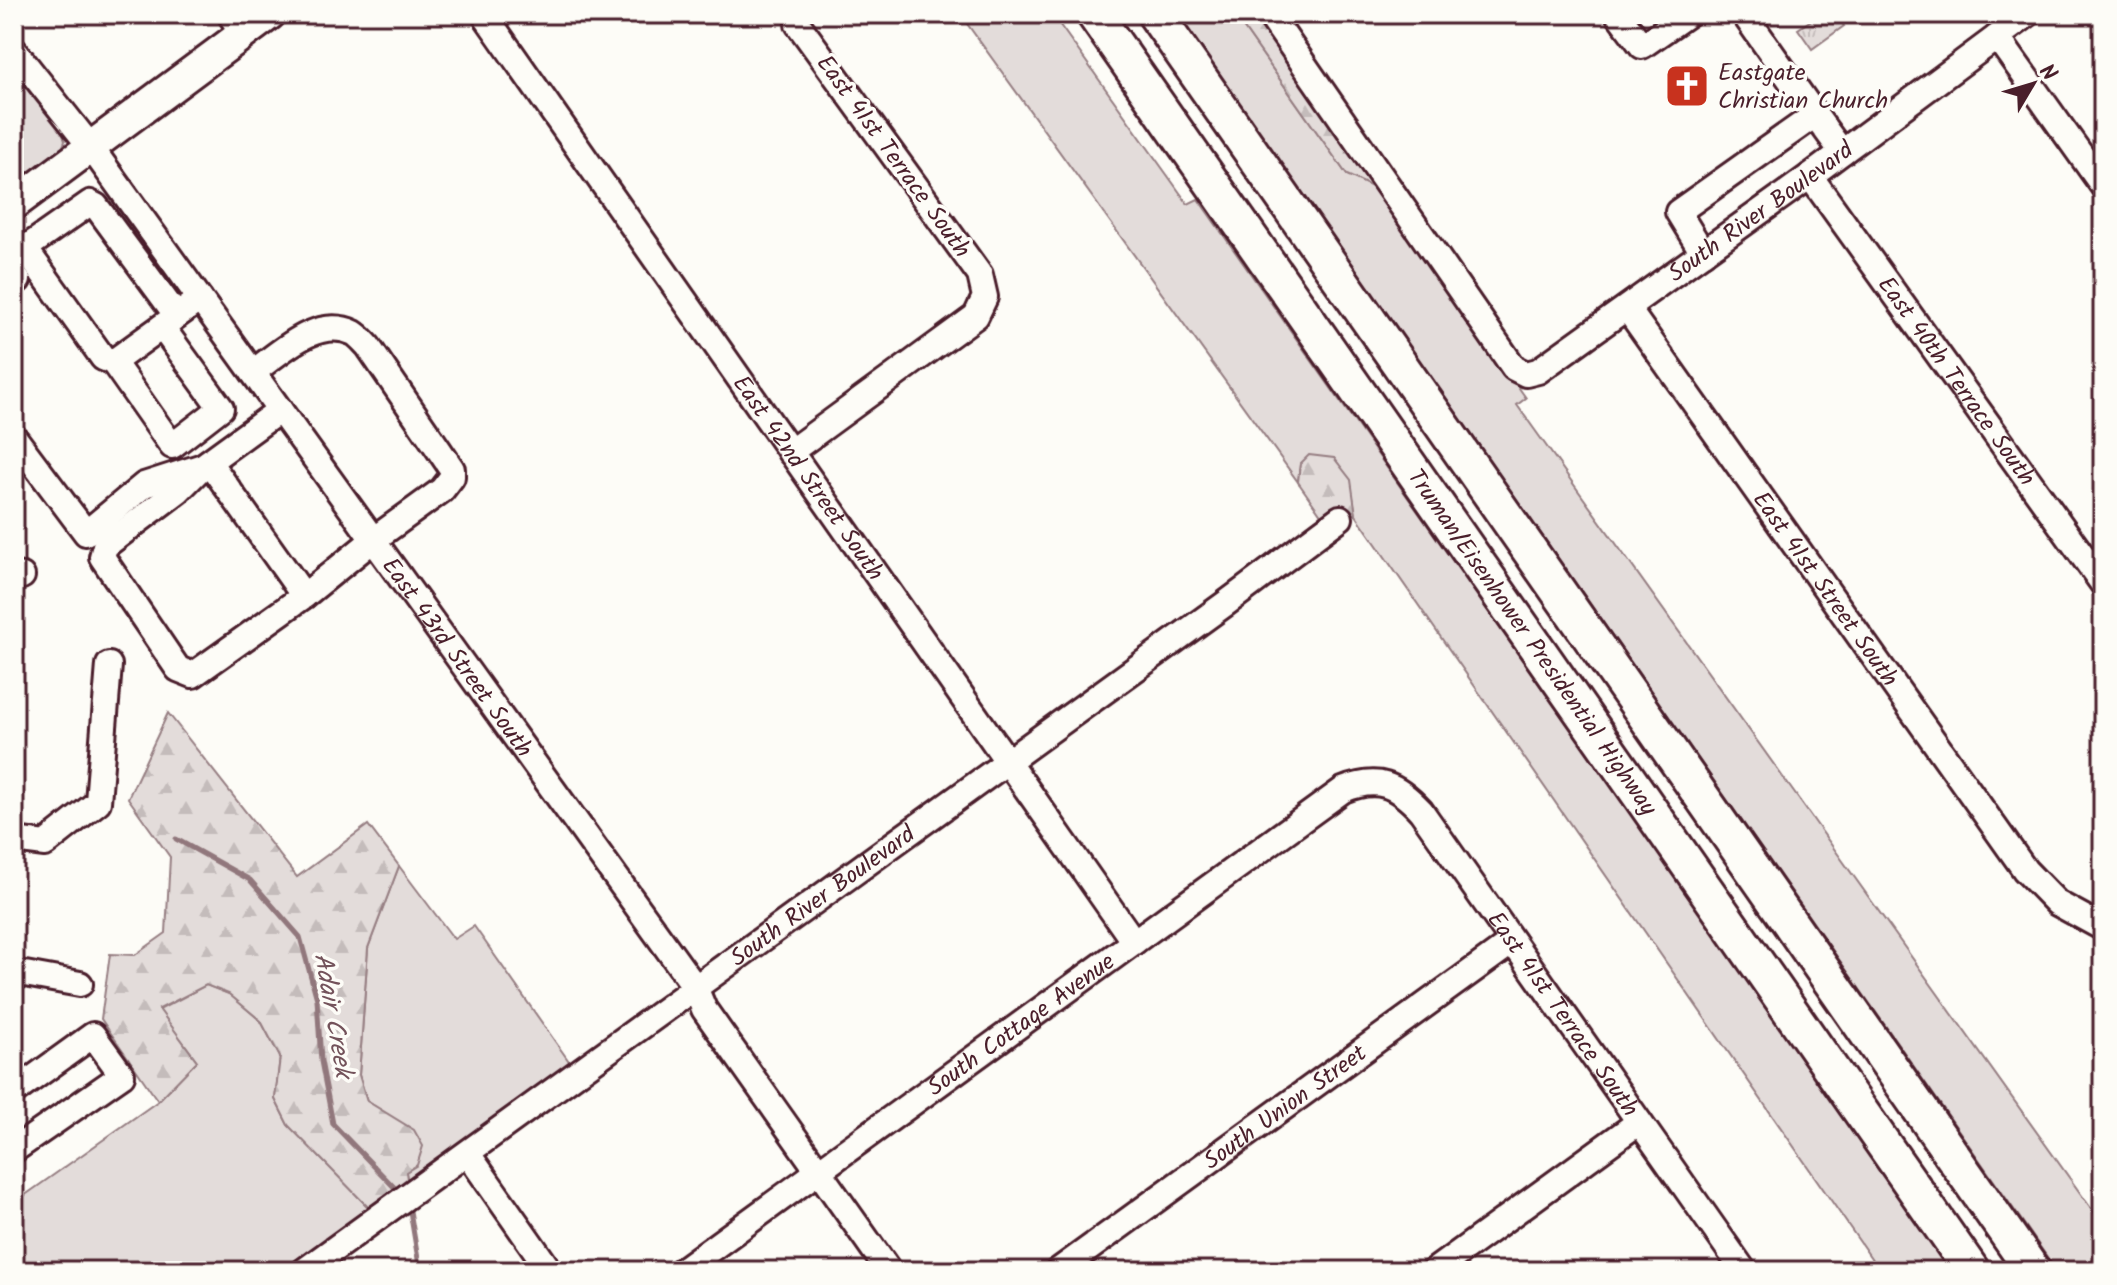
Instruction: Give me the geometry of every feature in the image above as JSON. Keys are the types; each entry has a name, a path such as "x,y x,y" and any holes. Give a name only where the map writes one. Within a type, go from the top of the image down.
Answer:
{"highway":[{"name":"Truman/Eisenhower Presidential Highway","path":"1094,14 1972,1271"},
{"name":"Truman/Eisenhower Presidential Highway","path":"1155,14 2033,1271"}],"main road":[{"path":"14,204 90,146 236,24 270,14"}],"street":[{"name":"East 42nd Street South","path":"484,14 1134,942"},
{"name":"South River Boulevard","path":"1269,14 1514,368 1526,374 1538,371 1627,308 2026,15"},
{"path":"1618,14 1642,46 1688,14"},
{"path":"1744,14 1842,152"},
{"name":"East 41st Terrace South","path":"790,452 976,316 985,297 980,275 798,24"},
{"path":"1997,37 2103,186"},
{"name":"East 43rd Street South","path":"14,50 90,146 695,987 704,1009 889,1271"},
{"path":"1703,253 1678,212 1815,115"},
{"name":"East 40th Terrace South","path":"1810,176 2103,584"},
{"path":"102,214 126,197"},
{"path":"90,203 102,214 221,408 172,446 113,362 103,358 29,254 30,245 90,203"},
{"path":"14,275 18,280 14,283"},
{"path":"113,362 200,299"},
{"name":"East 41st Street South","path":"1627,308 2025,870 2057,903 2103,928"},
{"path":"253,372 307,333 331,329 353,333 368,346 452,469 452,477 442,490 304,596 193,675 178,669 102,557 105,546 178,491 206,464 280,410"},
{"path":"14,437 86,533 144,485 206,464"},
{"path":"206,464 304,596"},
{"name":"South River Boulevard","path":"304,1271 1340,518"},
{"path":"14,840 45,844 98,802 109,665"},
{"name":"East 41st Terrace South","path":"1364,783 1391,787 1414,803 1744,1271"},
{"name":"South Cottage Avenue","path":"681,1271 1343,790 1364,783"},
{"name":"South Union Street","path":"1058,1271 1512,942"},
{"path":"14,972 80,984"},
{"path":"14,1092 93,1035 122,1075 14,1150"},
{"path":"1434,1271 1639,1122"},
{"path":"468,1154 550,1271"}],"green space":[{"path":"960,14 1052,14 1188,204 1198,199 1952,1271 1880,1271 1356,515 1350,480 1334,458 1300,464 1298,482"},
{"path":"1177,14 1234,14 1347,175 1381,191 1526,398 1517,405 2103,1225 2103,1271 2057,1271"},
{"path":"1234,14 1258,14 1381,191 1347,175"},
{"path":"1820,14 1835,14 1844,26 1812,49 1798,29"},
{"path":"14,73 65,141 62,149 14,185"},
{"path":"1309,455 1334,458 1351,480 1356,515 1341,506 1324,519 1298,482 1300,464"},
{"path":"168,713 297,877 368,825 399,866 368,948 359,1075 367,1101 414,1130 423,1146 417,1165 406,1172 408,1186 372,1211 288,1125 275,1099 280,1057 261,1021 229,994 206,985 159,1009 197,1061 158,1101 101,1019 110,954 135,955 166,933 170,857 128,798"},
{"path":"399,866 454,939 474,926 573,1067 408,1186 388,1116 367,1101 359,1075 368,948"},
{"path":"206,985 229,994 261,1021 280,1057 275,1099 288,1125 372,1211 291,1271 14,1271 14,1203 158,1101 197,1061 159,1010"}],"waterway":[{"name":"Adair Creek","path":"176,839 250,880 300,937 317,999 321,1061 333,1124 394,1187"},
{"name":"Adair Creek","path":"410,1211 420,1271"}],"place":[{"name":"Eastgate Christian Church","path":"1687,86"}]}
